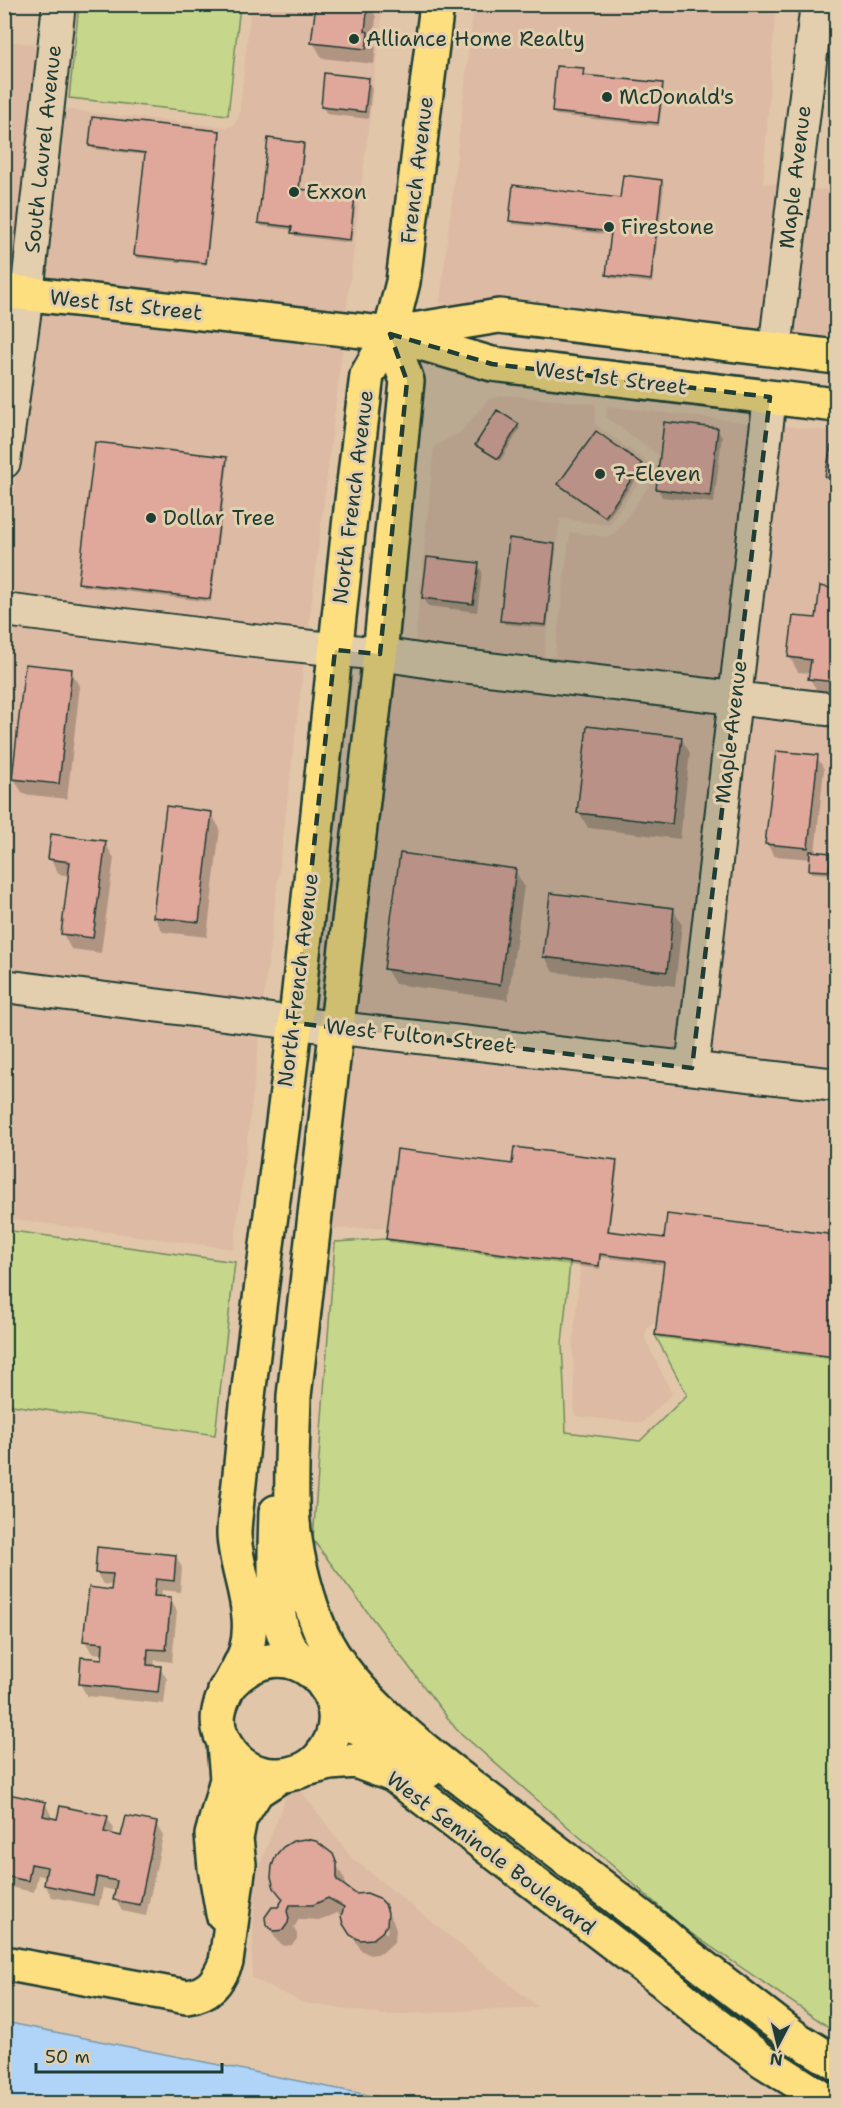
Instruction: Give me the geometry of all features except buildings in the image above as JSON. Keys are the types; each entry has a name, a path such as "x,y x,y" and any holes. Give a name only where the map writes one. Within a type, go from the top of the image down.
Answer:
{"main road":[{"name":"French Avenue","path":"390,334 403,282 437,4"},
{"name":"West 1st Street","path":"16,293 390,334 492,364 837,405"},
{"name":"West 1st Street","path":"390,334 499,316 837,357"},
{"name":"North French Avenue","path":"228,1942 215,1868 212,1835 227,1779 225,1744 219,1726 219,1707 225,1690 246,1651 249,1633 249,1615 234,1533 254,1348 295,1023 367,375 390,334"},
{"name":"North French Avenue","path":"4,1964 187,1997 200,1995 212,1988 221,1976 226,1962 239,1864 236,1839 240,1818 257,1791 320,1757 330,1741 335,1723 334,1704 321,1680 326,1670 317,1623 300,1568 292,1508 294,1396 380,654 407,381 390,334"},
{"path":"225,1690 237,1675 254,1664 273,1660 326,1670"},
{"name":"West Seminole Boulevard","path":"326,1670 672,1942 797,2038 837,2063"},
{"name":"West Seminole Boulevard","path":"334,1704 345,1719 364,1734 434,1775 608,1910 672,1942"},
{"path":"225,1744 234,1758 248,1768 263,1774 293,1772"},
{"name":"West Seminole Boulevard","path":"293,1772 330,1763 355,1761 393,1776 664,1982 762,2060 831,2103"},
{"path":"664,1982 670,1984 682,1981 689,1971 689,1959 672,1942"},
{"path":"708,2018 708,2007 711,2002 720,2000 798,2055 837,2078"}],"street":[{"name":"South Laurel Avenue","path":"4,462 16,293 59,4"},
{"path":"815,5 837,7"},
{"name":"Maple Avenue","path":"775,350 815,5"},
{"name":"Maple Avenue","path":"692,1068 770,397"},
{"path":"4,610 837,710"},
{"name":"West Fulton Street","path":"4,986 295,1023 837,1085"}],"highlighted area":[{"path":"390,334 492,364 770,397 692,1068 295,1023 335,650 380,654 407,381"}],"shaded area":[{"path":"694,4 775,14 763,183 781,185 761,339 440,303 474,5"},
{"path":"251,5 383,5 346,314 41,281 60,105 68,110 233,126 239,116"},
{"path":"5,41 42,45 16,278 5,277"},
{"path":"806,188 836,191 836,348 787,342"},
{"path":"37,310 343,343 308,632 5,596 5,569"},
{"path":"504,395 596,404 595,424 651,465 609,525 560,519 544,660 415,643 434,446 461,432 487,400"},
{"path":"607,406 752,423 724,683 554,662 570,532 608,537 614,535 662,468 662,460 657,454 606,417"},
{"path":"777,425 836,432 836,695 749,686"},
{"path":"5,625 304,661 263,1004 5,972"},
{"path":"396,671 721,712 681,1052 354,1015"},
{"path":"746,715 836,725 836,1070 706,1054"},
{"path":"5,1002 260,1033 234,1249 5,1218"},
{"path":"351,1043 836,1099 836,1345 653,1323 647,1327 645,1338 672,1394 642,1423 575,1416 573,1344 581,1263 575,1251 387,1227 335,1229 329,1232"},
{"path":"298,1787 351,1857 538,2007 386,2015 304,2003 252,1978 255,1878 289,1789"}],"green space":[{"path":"79,5 240,5 228,115 69,98"},
{"path":"5,1230 235,1262 215,1435 5,1404"},
{"path":"386,1239 570,1262 562,1344 566,1432 640,1441 687,1395 655,1335 836,1357 836,2032 685,1929 456,1729 313,1540 335,1242"}],"water":[{"path":"5,2022 408,2103 5,2103"}],"place":[{"name":"Alliance Home Realty","path":"354,39"},
{"name":"McDonald's","path":"607,97"},
{"name":"Exxon","path":"294,192"},
{"name":"Firestone","path":"609,227"},
{"name":"7-Eleven","path":"600,474"},
{"name":"Dollar Tree","path":"151,518"}]}
